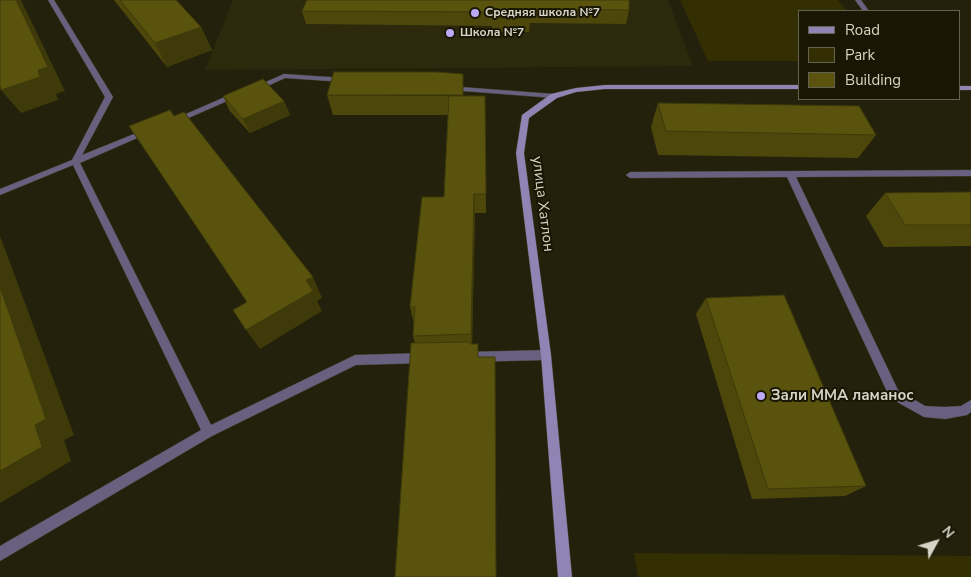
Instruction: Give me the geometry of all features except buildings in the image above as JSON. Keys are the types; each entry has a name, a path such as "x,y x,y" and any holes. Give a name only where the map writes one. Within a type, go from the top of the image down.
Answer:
{"street":[{"path":"51,0 109,97 75,161"},
{"path":"166,124 284,76 352,81"},
{"path":"438,87 554,96"},
{"name":"улица Хатлон","path":"566,577 546,355 520,153 525,117 554,96 576,90 605,87 798,87"},
{"path":"0,192 157,128"},
{"path":"75,161 208,432"},
{"path":"630,175 971,173"},
{"path":"790,174 894,394 924,411 945,414 964,410 971,405"},
{"path":"451,357 546,355"},
{"path":"0,554 208,432 355,360 432,358"}],"shaded area":[{"name":"Школа №7","path":"233,0 668,0 693,66 205,70"}],"green space":[{"path":"680,0 838,0 846,10 798,10 798,61 708,61"},
{"path":"634,553 971,556 971,577 638,577"}],"place":[{"name":"Средняя школа №7","path":"475,13"},
{"name":"Школа №7","path":"450,33"},
{"name":"Зали MMA ламанос","path":"761,396"}]}
